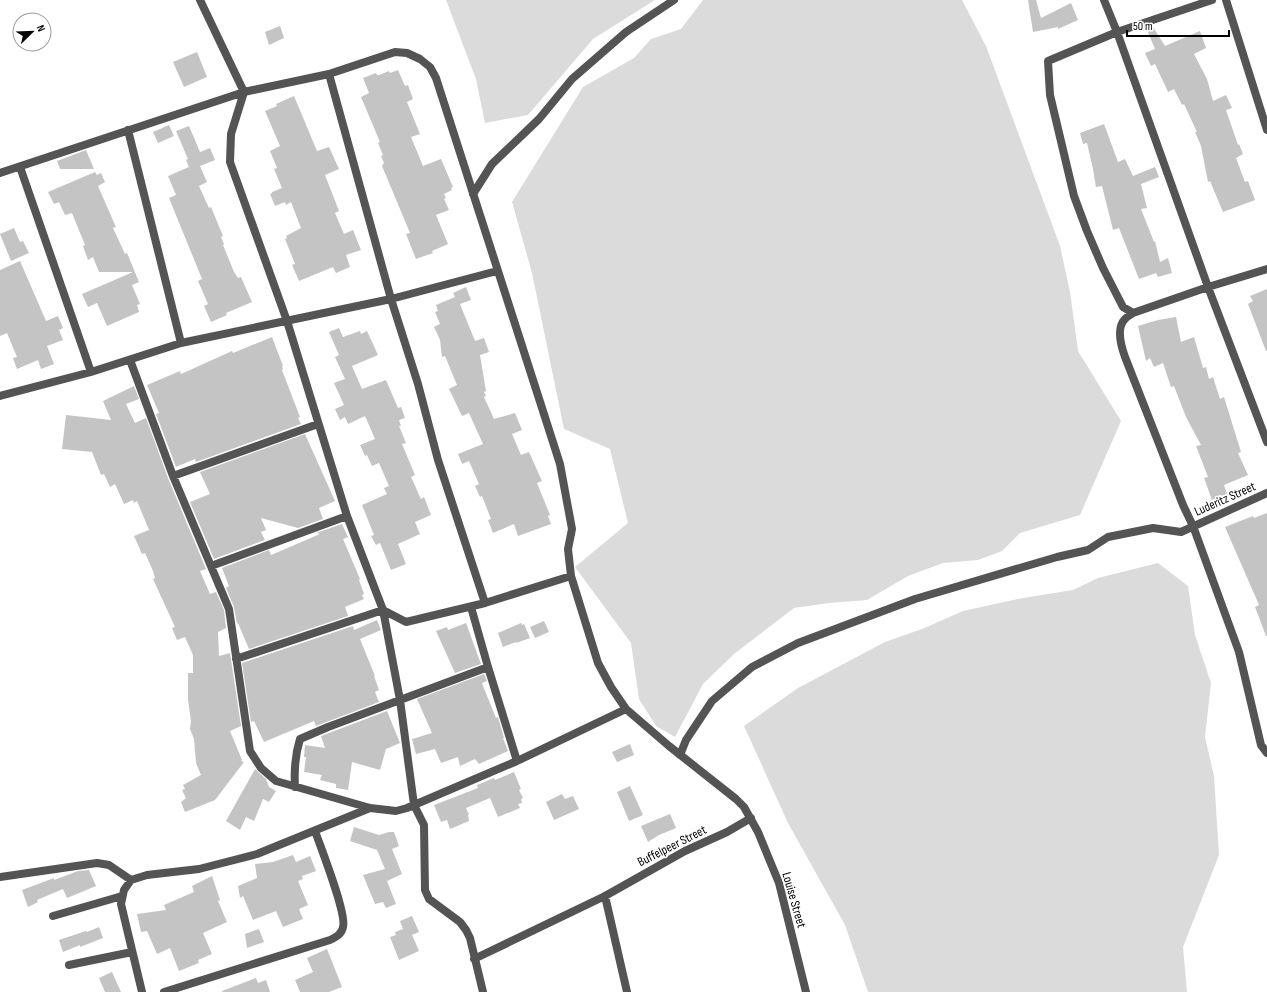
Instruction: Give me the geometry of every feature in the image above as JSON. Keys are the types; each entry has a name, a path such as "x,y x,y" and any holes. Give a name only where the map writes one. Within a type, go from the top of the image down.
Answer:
{"street":[{"path":"200,0 244,92 230,134 230,162 287,321 347,516 383,610 400,700 414,805 424,825 425,890 429,899 460,922 470,938 482,992"},
{"path":"473,194 492,164 539,119 572,79 626,32 674,0"},
{"path":"1104,0 1117,32 1208,287 1267,442"},
{"path":"1133,313 1123,307 1103,268 1086,231 1074,196 1050,95 1048,61 1117,32 1212,0"},
{"path":"1226,0 1267,130"},
{"name":"Louise Street","path":"0,173 244,92 330,74 395,52 407,53 420,59 430,67 441,91 497,271 560,464 572,529 568,549 571,576 598,663 611,687 626,709 736,799 744,807 751,818 778,883 806,992"},
{"path":"330,74 391,299 418,384 438,460 485,603"},
{"path":"128,130 181,343"},
{"path":"20,167 91,372"},
{"path":"1267,269 1208,287 1133,313 1124,320 1120,334 1121,345 1240,652 1261,745 1267,753"},
{"path":"0,396 91,372 181,343 391,299 497,271"},
{"path":"130,360 173,476 228,609 250,751 260,768 276,781 370,808 396,811 407,808 517,762 626,709"},
{"path":"173,476 318,424"},
{"name":"Luderitz Street","path":"680,754 686,740 712,701 752,667 798,643 916,599 1056,557 1088,550 1108,537 1153,528 1180,532 1267,493"},
{"path":"211,566 347,516"},
{"path":"236,659 383,610 406,622 471,607 571,576"},
{"path":"471,607 517,762"},
{"path":"295,787 294,770 300,739 488,667"},
{"path":"142,992 121,904 124,890 131,880 146,875 199,869 257,854 370,808"},
{"name":"Buffelpeer Street","path":"474,959 605,896 685,851 727,832 751,818"},
{"path":"164,992 330,940 338,936 344,927 342,909 315,831"},
{"path":"0,876 97,863 109,865 131,880"},
{"path":"53,916 122,896"},
{"path":"605,896 627,992"},
{"path":"69,965 132,952"}],"shaded area":[{"path":"446,0 655,0 593,39 528,115 485,123 476,79"},
{"path":"703,0 962,0 986,46 1060,246 1070,292 1078,351 1121,421 1080,515 1020,533 1002,551 978,560 943,563 908,576 867,600 794,608 734,654 703,684 675,737 656,726 639,699 631,643 575,567 628,523 610,449 564,429 532,273 512,202 583,87 634,58 651,39 681,29"},
{"path":"1158,563 1188,586 1195,635 1211,683 1205,737 1214,776 1219,855 1183,947 1187,992 868,992 845,925 788,823 744,726 798,688 885,642 922,629 963,611 1023,598 1073,590 1098,578"}],"building":[{"path":"1028,0 1036,0 1041,18 1071,3 1078,20 1058,29 1058,27 1033,32"},
{"path":"280,26 284,38 269,45 265,32"},
{"path":"1153,27 1165,46 1200,31 1206,48 1194,54 1207,79 1213,101 1226,95 1232,108 1226,110 1238,145 1239,144 1243,154 1236,158 1245,182 1248,181 1255,200 1223,212 1210,181 1208,182 1201,146 1195,132 1197,132 1184,104 1182,105 1174,89 1168,92 1155,64 1151,66 1145,53 1155,49 1147,30"},
{"path":"197,52 207,77 184,87 173,62"},
{"path":"398,70 405,86 408,85 413,99 407,102 420,134 411,137 423,166 441,159 453,187 451,188 452,190 444,194 446,198 444,199 449,210 436,215 448,244 432,251 433,253 416,259 406,234 410,233 382,166 384,163 381,156 383,155 378,143 380,142 361,97 369,93 363,78 376,73 379,75 389,71 390,73"},
{"path":"294,96 317,151 329,147 339,169 325,175 339,211 335,213 344,234 353,230 361,250 346,255 350,267 336,273 333,267 299,281 292,265 295,264 285,239 287,238 286,236 301,228 291,202 286,205 285,202 275,206 270,194 282,188 274,169 277,168 270,151 280,146 265,111"},
{"path":"1104,124 1118,162 1125,159 1133,176 1155,167 1159,177 1141,184 1147,208 1141,209 1154,242 1155,241 1160,262 1168,258 1172,273 1158,277 1156,273 1139,279 1119,228 1113,230 1102,186 1096,187 1087,143 1083,144 1080,133"},
{"path":"169,125 174,136 158,143 153,132"},
{"path":"189,126 200,152 210,148 215,160 200,166 207,182 199,186 209,208 211,207 223,236 221,237 224,244 223,245 234,272 238,278 241,277 252,302 226,313 227,315 211,322 204,306 208,304 198,281 202,279 169,198 176,195 168,176 189,167 186,160 188,159 176,131"},
{"path":"86,150 94,169 60,169 57,161"},
{"path":"95,172 97,175 101,173 105,182 98,186 116,227 113,228 125,254 127,253 139,282 132,285 140,304 137,305 139,312 107,326 97,303 88,307 82,294 133,272 99,272 93,257 88,260 83,246 85,245 72,213 65,215 59,202 54,204 48,192"},
{"path":"14,228 20,242 23,241 29,253 11,261 0,234"},
{"path":"20,261 46,321 58,316 63,328 59,330 63,340 47,346 54,364 41,369 38,360 17,369 13,358 17,357 7,333 0,336 0,270"},
{"path":"466,287 471,300 460,304 475,341 484,338 489,352 480,355 486,391 484,392 486,396 484,397 494,419 515,413 522,430 512,434 521,455 529,452 542,481 537,483 550,515 548,516 551,524 518,536 514,524 493,533 488,520 491,519 482,496 480,497 475,486 479,484 469,461 462,464 458,454 483,444 469,413 462,416 449,389 457,385 445,356 442,357 440,340 434,327 440,324 435,312 438,311 436,305 455,297 453,293"},
{"path":"1267,289 1266,351 1248,304 1253,301 1250,296"},
{"path":"1176,317 1181,342 1194,337 1203,368 1206,367 1209,379 1213,377 1220,399 1224,397 1241,452 1238,453 1248,475 1224,485 1227,494 1212,500 1204,478 1208,477 1196,446 1201,445 1186,417 1174,386 1171,387 1163,363 1154,367 1150,358 1146,361 1138,326 1158,320"},
{"path":"339,328 343,337 360,331 361,334 367,331 378,355 352,366 362,389 386,380 398,408 401,407 405,418 399,420 401,426 399,426 406,443 402,444 415,475 411,477 421,499 424,497 431,515 415,522 420,534 398,544 406,564 391,570 380,543 376,545 371,536 374,535 362,505 387,494 384,488 389,486 379,463 372,466 360,445 375,439 365,416 348,424 345,417 340,420 335,409 344,405 334,383 345,379 335,357 339,355 329,332"},
{"path":"272,337 283,366 282,370 300,417 298,418 301,424 196,462 195,459 176,467 156,414 159,413 147,385 180,371 181,374 232,351 233,353"},
{"path":"134,386 139,399 126,404 135,423 146,418 168,478 206,569 200,571 210,594 216,592 224,610 226,628 218,632 219,656 230,653 241,726 230,731 242,760 241,761 244,762 215,800 185,812 181,802 186,798 182,790 185,789 183,785 201,775 196,763 194,739 190,729 191,721 188,700 188,673 193,673 193,655 185,637 177,640 172,628 175,627 153,579 155,578 153,571 145,553 142,554 134,536 149,530 137,501 134,503 133,500 124,504 115,484 110,487 104,474 101,475 92,452 62,449 66,415 111,420 103,401"},
{"path":"305,434 335,501 319,508 323,519 298,528 261,518 266,530 261,532 265,540 214,559 190,502 210,494 200,472"},
{"path":"1267,513 1266,636 1255,607 1259,605 1225,527 1253,516 1254,518"},
{"path":"342,524 348,537 343,539 360,579 364,599 345,607 348,616 249,649 238,623 237,624 234,607 226,588 229,586 222,568 269,550 271,555 320,534 316,533"},
{"path":"377,620 381,630 360,639 375,676 379,690 375,692 379,702 316,726 314,721 264,742 254,721 251,722 242,663 353,626 354,630"},
{"path":"544,621 549,632 535,638 530,627"},
{"path":"466,623 481,664 455,673 436,631 447,627 448,630"},
{"path":"521,623 522,625 524,624 530,638 503,647 498,633"},
{"path":"484,674 487,681 482,683 496,718 498,717 508,751 479,764 475,759 460,766 458,757 441,763 435,749 416,754 412,739 432,733 417,699"},
{"path":"387,711 400,743 386,749 380,770 352,762 348,790 336,788 336,784 320,780 322,775 304,772 306,757 304,757 305,745 325,748 321,736"},
{"path":"630,744 634,755 617,762 612,752"},
{"path":"255,769 266,779 269,787 276,791 269,802 263,799 254,821 246,817 240,830 226,821"},
{"path":"514,772 523,798 521,799 522,803 518,804 520,808 498,817 490,798 466,808 469,815 469,821 450,829 447,820 441,822 434,805 478,788 477,785 494,778 495,780"},
{"path":"630,786 643,815 629,821 617,792"},
{"path":"562,794 565,799 573,796 579,809 554,820 546,802"},
{"path":"670,814 676,828 659,835 648,842 641,826"},
{"path":"354,827 379,835 394,832 399,846 392,849 402,874 387,881 396,904 386,908 383,902 375,904 363,875 385,869 377,850 350,841"},
{"path":"293,855 296,862 310,856 316,871 302,876 303,879 298,881 308,905 299,909 303,919 283,927 276,911 253,920 243,896 240,898 238,886 257,878 255,864 273,862"},
{"path":"89,870 96,886 67,898 63,889 37,900 38,902 28,907 22,890 54,878 54,880 78,871"},
{"path":"212,876 220,900 218,901 227,922 203,933 212,954 198,960 199,963 179,971 170,948 157,954 147,931 141,932 137,914 166,910 164,905 194,892 192,886"},
{"path":"412,916 419,932 412,935 419,951 399,960 390,937 396,935 395,932 403,929 400,921"},
{"path":"99,927 103,938 63,952 59,940"},
{"path":"259,929 264,942 247,948 245,934"},
{"path":"327,949 342,987 329,992 300,992 295,980 313,972 307,958"},
{"path":"112,972 121,992 105,992 99,978"},
{"path":"256,978 258,983 266,980 270,992 222,992 222,991"}]}
